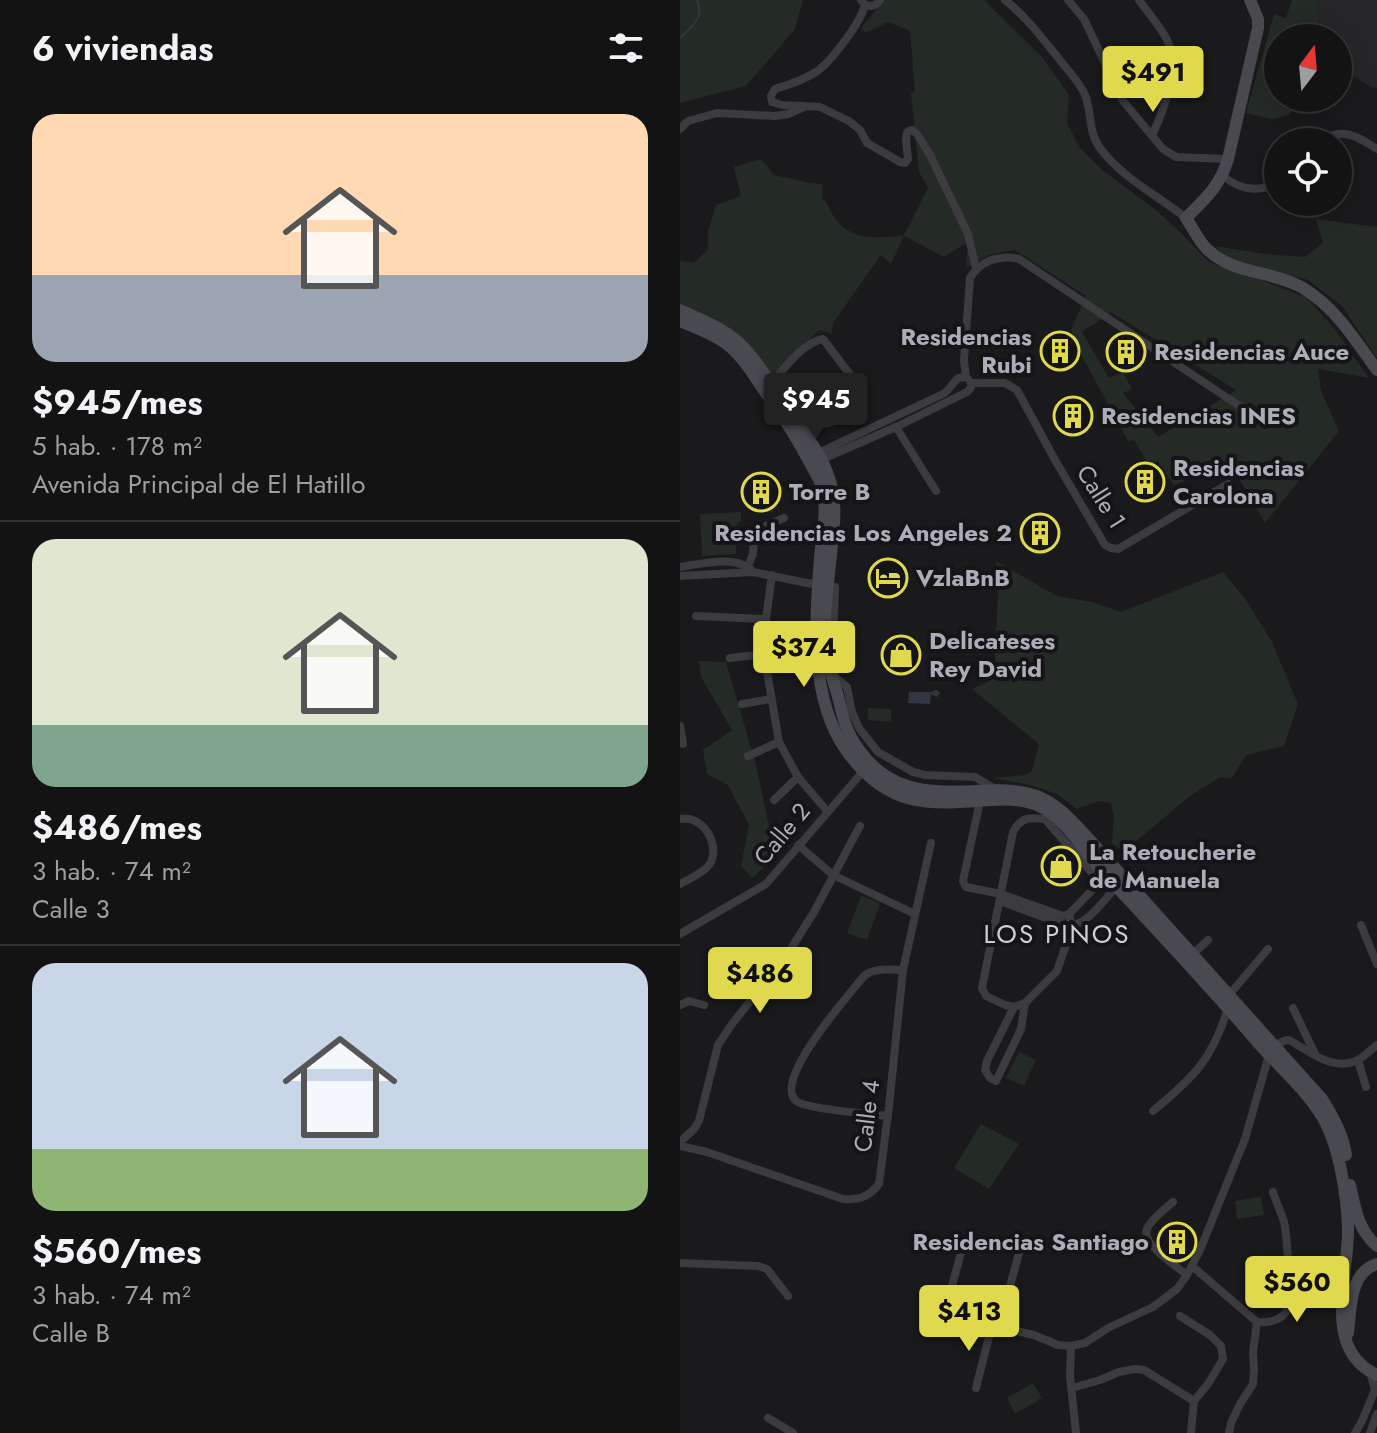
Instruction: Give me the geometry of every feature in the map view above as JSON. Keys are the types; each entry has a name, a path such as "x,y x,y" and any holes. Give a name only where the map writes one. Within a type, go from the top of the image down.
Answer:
{"main road":[{"path":"1250,0 1258,19 1258,28 1228,159 1223,176 1209,196 1186,218 1203,245 1225,262 1244,270 1284,279 1323,303 1341,320 1377,370"},
{"path":"680,310 731,336 774,381 816,459 825,506 825,639 830,674 842,720 867,767 892,780 928,792 1008,790 1035,795 1070,819 1104,879"},
{"path":"680,321 723,341 816,459"},
{"path":"827,586 816,639 818,668 837,735 847,751 893,793 914,801 942,804 1020,800 1042,807 1066,827 1104,879 1121,883 1193,954 1228,1001"},
{"path":"1121,883 1272,1051 1324,1120 1337,1150 1348,1223 1342,1317 1346,1345 1354,1358 1373,1374"},
{"path":"1272,1051 1322,1099 1331,1113 1344,1146 1358,1220 1377,1246"},
{"path":"1346,1345 1356,1281 1364,1270 1377,1264"}],"street":[{"path":"816,459 971,388 964,360 969,284 976,268 968,234 917,134 912,130 907,132 908,159 905,163 900,162 867,143 860,130 849,121 820,107 772,102 775,89 803,80 821,68 859,21 863,2 872,6 880,0"},
{"path":"1005,0 1036,30 1077,81 1085,96 1093,136 1108,159 1186,218"},
{"path":"1068,0 1084,19 1123,101 1169,154 1228,159"},
{"path":"1139,0 1168,43 1172,61 1163,109 1152,135"},
{"path":"680,129 688,121 717,113 775,116 799,111 805,106"},
{"path":"1352,135 1377,149"},
{"path":"1223,176 1248,189 1264,187"},
{"path":"976,268 1003,257 1019,259 1259,419"},
{"path":"823,339 851,376 858,402 854,410 819,426 774,381 806,347 823,339"},
{"path":"816,459 896,427 947,397 958,378 969,380"},
{"name":"Calle 1","path":"969,380 1005,383 1017,390 1105,545 1111,548 1118,549 1228,484"},
{"path":"896,427 936,491"},
{"path":"751,569 757,530 784,518"},
{"path":"680,567 734,562 772,575 827,586"},
{"path":"680,576 751,569"},
{"path":"772,575 764,654 779,742 798,777 827,811"},
{"path":"696,616 766,619"},
{"path":"730,658 764,654"},
{"path":"830,674 847,687 859,728 878,752 913,772 975,777 996,790"},
{"path":"742,704 771,699"},
{"path":"680,730 683,744"},
{"path":"748,756 779,742"},
{"name":"Calle 2","path":"680,934 766,884 867,767"},
{"path":"774,800 798,777"},
{"path":"980,801 963,884 966,887 1063,916 1069,914 1104,879"},
{"path":"1069,914 1072,927 1057,971 1025,1003 1014,1007 986,996 982,988 1013,832 1018,822 1031,818 1045,819 1104,879 1105,899"},
{"path":"680,819 698,822 709,834 713,848 711,861 706,868 680,884"},
{"path":"680,1144 699,1121 718,1045 787,955 860,826"},
{"name":"Calle 4","path":"680,1144 843,1199 864,1197 879,1184 903,970 931,843"},
{"path":"798,845 833,875 915,914"},
{"path":"1001,897 1072,927 1084,921 1121,883"},
{"path":"1361,925 1377,964"},
{"path":"1193,954 1208,940"},
{"path":"1153,1111 1191,1079 1207,1058 1224,1022 1228,1001 1268,949"},
{"path":"888,1116 800,1103 793,1095 793,1076 810,1044 864,976 879,969 903,970"},
{"path":"680,1005 689,1001 704,1005"},
{"path":"1014,1007 987,1061 985,1070 996,1081 1021,1029 1025,1003"},
{"path":"1293,1008 1315,1054"},
{"path":"964,1242 947,1308 956,1317 1034,1335 1058,1345 1085,1343 1108,1328 1153,1307 1177,1289 1200,1250 1245,1139 1272,1051 1282,1041 1289,1040 1319,1058 1331,1063 1343,1063 1358,1060 1377,1045"},
{"path":"1358,1060 1366,1087"},
{"path":"1173,1202 1148,1227 1145,1234 1147,1241 1257,1322 1271,1322 1285,1314 1289,1282 1284,1223 1273,1192"},
{"path":"976,1388 1021,1246"},
{"path":"680,1263 758,1266 767,1269 788,1296"},
{"path":"1180,1316 1210,1335 1221,1346 1223,1359 1194,1401 1191,1433"},
{"path":"1229,1433 1240,1404 1253,1384 1257,1322"},
{"path":"1071,1346 1076,1433"},
{"path":"1072,1388 1119,1372 1144,1370 1194,1401"},
{"path":"1355,1433 1376,1390 1373,1374"},
{"path":"1370,1433 1377,1414"},
{"path":"768,1418 793,1433"}],"shaded area":[{"path":"680,0 803,0 795,29 746,86 680,103"},
{"path":"884,0 984,0 1042,57 1069,95 1067,123 1079,147 1102,170 1156,210 1209,262 1306,297 1333,327 1369,378 1318,369 1321,391 1339,431 1265,523 1234,470 1221,461 1174,486 1158,461 1149,465 1134,440 1128,441 1079,351 1071,330 1086,296 1015,250 988,255 966,268 968,242 944,257 904,236 891,264 881,255 833,323 832,334 819,330 772,377 738,334 680,303 680,261 694,263 708,249 708,231 716,205 741,196 734,167 761,159 774,175 822,184 822,200 848,230 867,237 904,235 928,188 919,172 911,94 915,91 910,31 888,22 865,33 861,28","holes":["1111,312 1236,390 1158,437 1123,393 1132,389 1123,372 1109,378 1082,332"]},
{"path":"1292,0 1317,0 1319,24 1271,24 1274,14 1286,18"},
{"path":"1317,0 1377,0 1377,88 1352,75 1352,24 1318,24"},
{"path":"1264,49 1264,112 1291,112 1272,119 1246,113"},
{"path":"1316,219 1377,227 1377,358 1342,306 1308,280 1228,259 1215,246 1305,257 1323,243"},
{"path":"741,512 737,525 736,554 702,556 700,514"},
{"path":"996,561 1057,596 1092,602 1121,612 1223,572 1246,600 1272,642 1298,704 1284,746 1246,755 1232,778 1221,777 1190,796 1124,851 1112,844 1114,816 1111,803 1099,801 1077,809 1057,794 992,778 1026,775 1032,771 1039,744 972,689 994,679 998,593"},
{"path":"699,661 726,662 756,765 771,836 784,849 752,878 741,866 749,825 728,785 707,774 703,750 732,730 701,677"},
{"path":"934,690 940,693 937,697 931,694 930,704 908,703 909,692"},
{"path":"868,708 891,709 891,722 868,720"},
{"path":"861,896 880,903 867,940 847,933"},
{"path":"1019,1052 1036,1060 1024,1086 1006,1078"},
{"path":"981,1124 1019,1144 989,1189 954,1168"},
{"path":"1261,1197 1264,1215 1237,1219 1235,1201"},
{"path":"1033,1383 1042,1398 1015,1414 1007,1398"}],"waterway":[{"path":"680,38 698,17 697,0"}],"place":[{"name":"Residencias Rubi","path":"1060,351"},
{"name":"Residencias Auce","path":"1126,352"},
{"name":"Residencias INES","path":"1073,416"},
{"name":"Residencias Carolona","path":"1145,482"},
{"name":"Torre B","path":"761,492"},
{"name":"Residencias Los Angeles 2","path":"1040,533"},
{"name":"VzlaBnB","path":"888,578"},
{"name":"Delicateses Rey David","path":"901,655"},
{"name":"La Retoucherie de Manuela","path":"1061,866"},
{"name":"Residencias Santiago","path":"1177,1242"}],"district":[{"name":"LOS PINOS","path":"1057,934"}]}
